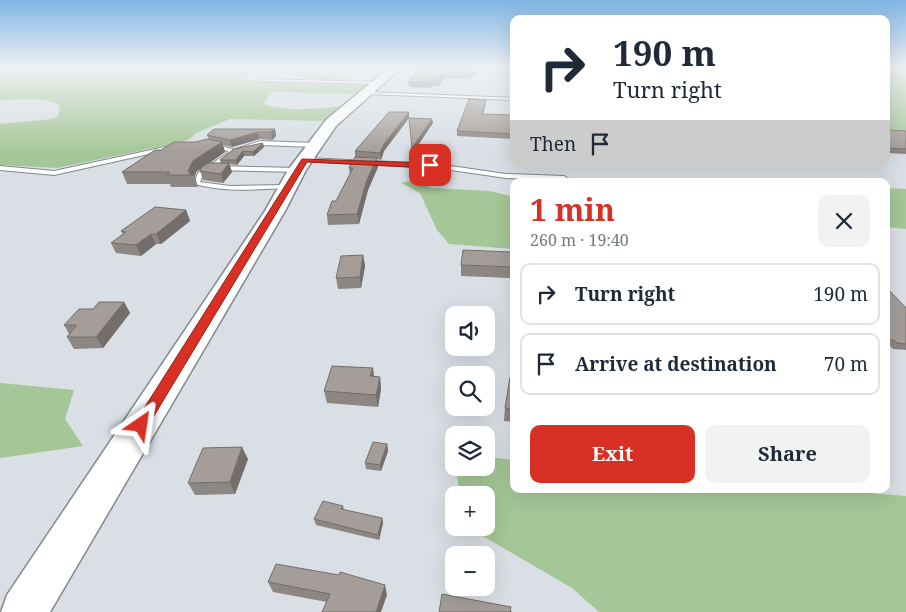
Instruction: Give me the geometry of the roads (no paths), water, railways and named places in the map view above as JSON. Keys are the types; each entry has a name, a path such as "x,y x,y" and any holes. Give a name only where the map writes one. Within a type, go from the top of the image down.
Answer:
{"main road":[{"path":"24,612 302,165 331,123 364,96"}],"lane":[{"path":"489,96 510,98"},
{"path":"260,143 302,165 223,187 205,186 197,183 200,174 231,151 260,143"},
{"path":"0,168 54,172 181,146"},
{"path":"200,146 210,146 231,151"},
{"path":"209,168 302,165 437,166 483,171 506,176 564,178"}]}
